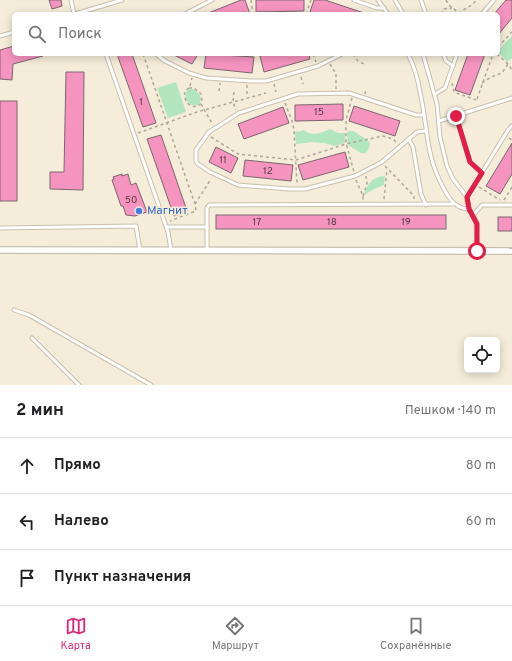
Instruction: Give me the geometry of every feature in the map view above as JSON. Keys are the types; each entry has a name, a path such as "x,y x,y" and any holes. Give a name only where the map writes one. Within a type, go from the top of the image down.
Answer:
{"street":[{"path":"0,250 512,251"}],"lane":[{"path":"71,0 74,12"},
{"path":"81,12 122,0"},
{"path":"189,12 212,0"},
{"path":"354,0 378,8 384,8"},
{"path":"378,0 387,12"},
{"path":"401,0 396,1 402,12"},
{"path":"421,0 425,12"},
{"path":"484,12 494,0"},
{"path":"0,36 12,33"},
{"path":"107,56 167,226 171,250"},
{"path":"159,56 189,73 206,78 251,81 266,81 318,66 338,56"},
{"path":"409,56 417,80 425,131 433,166 445,192 454,204 461,208 469,209"},
{"path":"424,56 434,94 440,136 447,166 453,179 467,197 469,209 477,224 477,251"},
{"path":"444,56 446,61 453,66"},
{"path":"434,94 445,88 456,56"},
{"path":"423,115 416,115 353,94 298,94 237,114 209,132 196,148 195,152 197,163 214,174 238,185 305,189 355,176 382,162 418,132 425,131"},
{"path":"439,121 512,98"},
{"path":"456,116 470,162 482,173"},
{"path":"467,197 508,130 512,126"},
{"path":"408,140 413,147 421,194 426,205"},
{"path":"207,250 206,208 209,205 454,204"},
{"path":"473,215 482,205 512,205"},
{"path":"0,228 136,226 140,250"},
{"path":"167,226 206,227"},
{"path":"14,310 29,315 151,385"},
{"path":"32,338 79,385"}],"path":[{"path":"251,0 253,12"},
{"path":"307,12 311,0"},
{"path":"446,0 457,12"},
{"path":"462,12 470,7 476,0"},
{"path":"442,12 443,9 453,9"},
{"path":"500,45 512,32"},
{"path":"144,56 195,204 196,211 165,222"},
{"path":"314,56 316,62"},
{"path":"354,56 358,61 364,64"},
{"path":"452,80 454,92 477,100 492,56"},
{"path":"499,56 512,70"},
{"path":"329,61 336,74 336,93"},
{"path":"482,83 491,77 502,73 508,64"},
{"path":"201,104 196,107 187,103 184,99 185,91 188,88 194,88 201,94 201,104 215,129"},
{"path":"234,92 233,102 237,114"},
{"path":"134,134 204,110 266,93"},
{"path":"353,94 346,120 346,144 355,176 363,196"},
{"path":"283,99 294,126 297,189"},
{"path":"211,137 238,154 296,160 346,144 383,136 393,139 397,144"},
{"path":"382,162 414,196 414,205"},
{"path":"384,205 387,169"},
{"path":"363,205 363,196 367,184 364,171"},
{"path":"195,204 214,174"},
{"path":"479,187 502,201 512,187"}],"green space":[{"path":"512,36 512,58 507,62 500,54 500,49"},
{"path":"176,82 186,112 168,118 157,88"},
{"path":"189,89 194,89 200,95 201,100 199,104 193,106 187,101 186,92"},
{"path":"330,129 338,133 345,133 345,143 335,146 313,142 296,144 295,131 298,132 304,130 317,134"},
{"path":"347,132 355,132 368,140 370,146 366,153 361,153 348,145"},
{"path":"385,176 384,185 364,195 371,181"}],"building":[{"path":"49,0 61,0 62,6 52,9"},
{"path":"241,0 245,0 249,12 211,12"},
{"path":"256,0 304,0 304,11 256,12"},
{"path":"314,0 325,0 361,12 310,12"},
{"path":"506,0 512,0 512,18 500,33 500,12 496,12"},
{"path":"12,47 12,56 43,56 13,64 12,80 0,79 0,50"},
{"path":"118,56 133,56 156,123 143,127"},
{"path":"176,56 197,56 192,64"},
{"path":"206,56 254,57 252,73 204,68"},
{"path":"260,56 309,56 310,59 264,72"},
{"path":"467,56 484,56 470,95 455,90"},
{"path":"66,72 84,72 83,190 50,189 50,172 64,172"},
{"path":"0,101 17,101 17,201 0,201"},
{"path":"343,104 343,120 295,121 295,105"},
{"path":"354,106 400,121 395,136 349,121"},
{"path":"283,107 289,123 244,139 238,124"},
{"path":"161,135 187,211 174,216 147,139"},
{"path":"512,143 512,174 500,194 486,186"},
{"path":"216,147 238,158 231,173 209,162"},
{"path":"345,152 349,167 303,180 298,165"},
{"path":"245,160 293,165 291,181 243,176"},
{"path":"122,174 122,176 128,174 131,185 136,183 147,212 135,216 126,215 123,206 121,206 112,180 114,179 113,177"},
{"path":"216,215 446,215 446,229 216,229"},
{"path":"498,217 512,217 512,231 498,231"}],"place":[{"name":"Магнит","path":"139,211"}],"route":[{"path":"456,116 470,162 482,173 467,197 469,209 477,224 477,251"}]}
